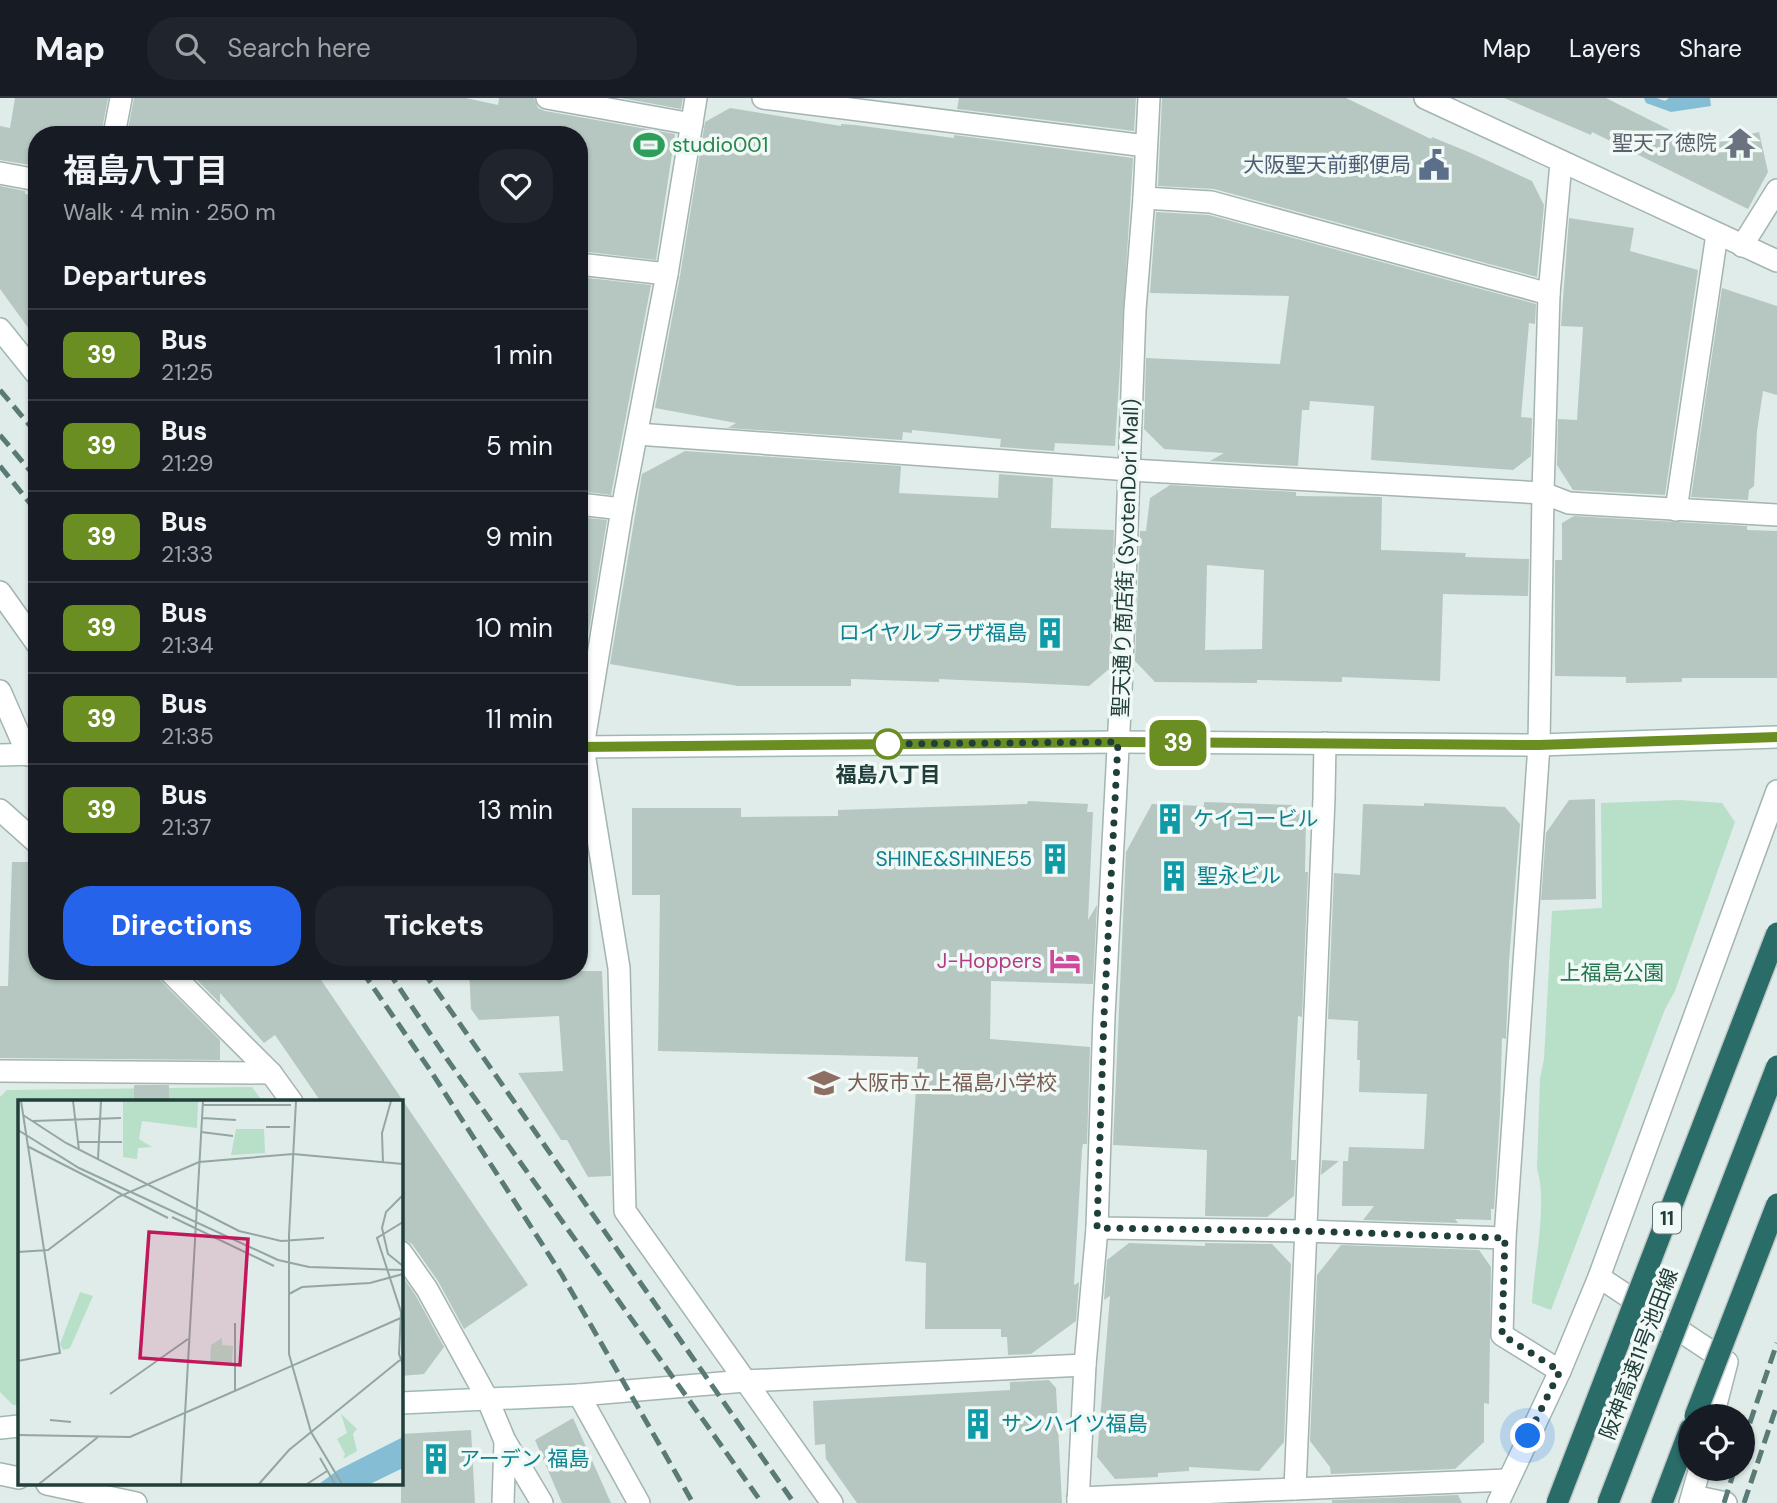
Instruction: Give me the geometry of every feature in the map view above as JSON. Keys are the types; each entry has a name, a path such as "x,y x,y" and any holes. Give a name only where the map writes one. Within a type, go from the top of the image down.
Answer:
{"highway":[{"name":"11","path":"1557,1503 1777,933"},
{"name":"阪神高速11号池田線","path":"1608,1503 1777,1066"},
{"path":"1700,1404 1777,1204"},
{"path":"1662,1503 1678,1461"}],"street":[{"path":"116,126 121,98"},
{"path":"547,98 692,124"},
{"path":"588,706 667,274 696,98"},
{"path":"763,98 1146,146"},
{"name":"聖天通り商店街 (SyotenDori Mall)","path":"1085,1365 1097,1228 1135,310 1149,98"},
{"path":"1425,98 1560,163 1777,261"},
{"path":"1560,163 1549,293 1539,745 1505,1238 1502,1335 1560,1371"},
{"path":"0,173 28,178"},
{"path":"1742,246 1777,190"},
{"path":"1144,198 1211,202 1549,293"},
{"path":"1676,510 1717,234"},
{"path":"588,265 667,274"},
{"path":"0,329 28,364"},
{"path":"637,433 1130,470 1543,493 1569,503 1777,515"},
{"path":"588,505 622,509"},
{"path":"0,592 28,631"},
{"path":"0,691 28,747"},
{"path":"588,747 1118,742 1539,745 1777,737"},
{"path":"1295,1489 1325,743"},
{"path":"0,755 28,755"},
{"path":"588,788 619,968 625,1211 832,1503"},
{"path":"1498,1503 1560,1371 1599,1277 1777,792"},
{"path":"0,810 28,836"},
{"path":"178,980 271,1073 291,1100"},
{"path":"0,1071 271,1073"},
{"path":"1097,1228 1505,1238"},
{"path":"402,1253 427,1289 487,1398 505,1441 542,1503"},
{"path":"1599,1277 1727,1362 1716,1404"},
{"path":"402,1403 579,1395 745,1381 1085,1365 1078,1500 1269,1496 1295,1489 1507,1480"},
{"path":"579,1395 639,1503"},
{"path":"0,1428 18,1426"},
{"path":"503,1503 505,1441"},
{"path":"0,1474 18,1478"},
{"path":"1697,1481 1692,1499 1726,1503"},
{"path":"56,1486 136,1503"}],"green space":[{"name":"上福島公園","path":"1680,800 1722,803 1735,822 1675,991 1665,1009 1551,1310 1532,1303 1541,1216 1537,1169 1540,1079 1544,1059 1552,911 1602,908 1601,803"},
{"path":"252,1087 262,1100 18,1100 18,1405 13,1405 0,1392 0,1097 7,1090"}],"water":[{"path":"1644,98 1665,101 1669,98 1710,98 1711,106 1671,112 1646,103"}],"building":[{"path":"15,98 108,98 103,126 28,126 28,165 0,160 0,126 10,128"},
{"path":"134,98 466,98 498,105 499,98 534,98 538,108 545,111 675,134 656,260 588,252 588,126 129,126"},
{"path":"621,98 683,98 681,109"},
{"path":"959,98 1136,98 1134,131 957,109"},
{"path":"1162,98 1346,98 1431,139 1432,137 1471,153 1532,181 1544,205 1537,277 1214,189 1158,186"},
{"path":"1504,98 1606,98 1702,146 1759,132 1768,172 1748,209 1592,132 1591,135"},
{"path":"730,108 841,126 855,125 954,138 954,135 1133,158 1115,446 1055,443 1054,451 1000,447 1001,439 912,430 912,433 903,432 902,440 728,428 736,423 655,408 705,122"},
{"path":"0,186 25,191 28,194 28,328 0,289"},
{"path":"1156,212 1209,215 1536,304 1535,324 1529,323 1521,417 1532,418 1531,456 1513,470 1371,460 1374,406 1310,401 1309,410 1302,410 1298,466 1210,461 1224,453 1164,449 1144,429 1146,358 1280,364 1289,296 1150,293"},
{"path":"1569,218 1634,228 1630,251 1698,270 1665,495 1573,490 1557,465 1558,419 1577,420 1583,327 1561,326"},
{"path":"588,278 651,285 611,495 588,492"},
{"path":"1722,288 1777,306 1777,395 1763,391 1757,431 1754,486 1749,490 1748,500 1691,497"},
{"path":"685,451 901,466 899,493 998,498 999,474 1053,478 1051,528 1114,530 1109,669 1089,686 939,679 939,682 851,679 851,686 738,686 610,664 642,474"},
{"path":"1170,485 1296,492 1296,496 1382,497 1381,550 1466,553 1465,557 1529,559 1528,596 1443,594 1440,681 1342,677 1342,682 1155,682 1135,661 1140,531 1146,531 1150,498","holes":["1207,565 1264,570 1262,649 1205,650"]},
{"path":"1574,516 1747,526 1747,530 1777,531 1777,678 1682,678 1682,682 1626,683 1626,677 1555,676 1555,560 1562,560 1562,523"},
{"path":"588,518 607,520 588,636"},
{"path":"1595,799 1596,899 1541,900 1546,833 1569,800"},
{"path":"1028,801 1088,804 1087,812 1093,812 1088,920 1097,905 1093,984 991,981 990,1039 1090,1047 1087,1144 1083,1144 1082,1149 1074,1285 1079,1282 1076,1321 1031,1354 1008,1355 1007,1337 1001,1337 1001,1329 925,1329 926,1263 905,1261 918,1057 658,1051 660,895 632,895 632,808 741,808 741,817 838,816 838,810 1027,804"},
{"path":"1204,802 1292,805 1306,816 1305,872 1308,872 1302,1017 1298,1016 1291,1160 1296,1160 1294,1196 1267,1217 1205,1216 1207,1150 1113,1145 1126,852 1152,804 1204,806"},
{"path":"1424,803 1505,807 1520,824 1506,1039 1502,1038 1500,1113 1491,1220 1455,1219 1458,1223 1363,1220 1374,1206 1342,1206 1343,1161 1348,1161 1349,1147 1424,1149 1427,1094 1359,1092 1358,1021 1328,1019 1334,873 1360,875 1363,804 1424,806"},
{"path":"12,862 28,862 28,980 160,980 220,1040 220,1060 0,1058 0,986 8,986"},
{"path":"588,971 602,971 611,1176 588,1177 567,1140 561,1140 518,1073 563,1071 559,1016 479,1020 471,1009 469,980 588,980"},
{"path":"197,980 321,980 528,1285 464,1329 438,1281 412,1244 402,1239 402,1100 320,1100 275,1035 264,1043 220,993 220,1003"},
{"path":"134,1085 169,1085 169,1100 134,1100"},
{"path":"1322,1160 1339,1161 1321,1175"},
{"path":"1129,1243 1205,1246 1205,1243 1272,1244 1291,1264 1284,1442 1259,1471 1189,1467 1189,1471 1158,1473 1158,1477 1115,1479 1097,1457 1110,1296 1104,1300 1107,1260"},
{"path":"1341,1245 1479,1250 1491,1267 1489,1404 1484,1403 1484,1442 1455,1469 1331,1474 1330,1467 1310,1441 1317,1275"},
{"path":"402,1275 444,1347 424,1374 402,1376"},
{"path":"1049,1380 1056,1388 1062,1503 857,1503 826,1459 825,1444 815,1445 813,1401 1010,1390 1010,1382"},
{"path":"573,1418 611,1503 562,1503 535,1440"},
{"name":"アーデン 福島","path":"471,1430 475,1503 401,1503 402,1434"},
{"path":"1458,1495 1462,1503 1332,1503 1332,1500"}],"railway":[{"path":"0,390 28,423"},
{"path":"0,435 28,468"},
{"path":"0,466 28,501"},
{"path":"368,980 430,1070 562,1275 693,1503"},
{"path":"394,980 447,1059 762,1503"},
{"path":"429,980 794,1503"},
{"path":"1755,1408 1777,1343"},
{"path":"1744,1503 1777,1405"},
{"path":"1724,1503 1731,1481"}],"bus line":[{"name":"39","path":"588,747 1118,742 1539,745 1777,737"}],"place":[{"name":"聖天了徳院","path":"1740,143"},
{"name":"studio001","path":"649,145"},
{"name":"大阪聖天前郵便局","path":"1434,165"},
{"name":"ロイヤルプラザ福島","path":"1050,633"},
{"name":"福島八丁目","path":"888,744"},
{"name":"ケイコービル","path":"1170,819"},
{"name":"SHINE&SHINE55","path":"1055,859"},
{"name":"聖永ビル","path":"1174,876"},
{"name":"J-Hoppers","path":"1065,961"},
{"name":"大阪市立上福島小学校","path":"824,1083"},
{"name":"サンハイツ福島","path":"978,1424"},
{"name":"アーデン 福島","path":"436,1459"}],"route":[{"path":"888,744 1118,742 1104,1016 1097,1228 1505,1238 1502,1335 1560,1371 1528,1436"}]}
